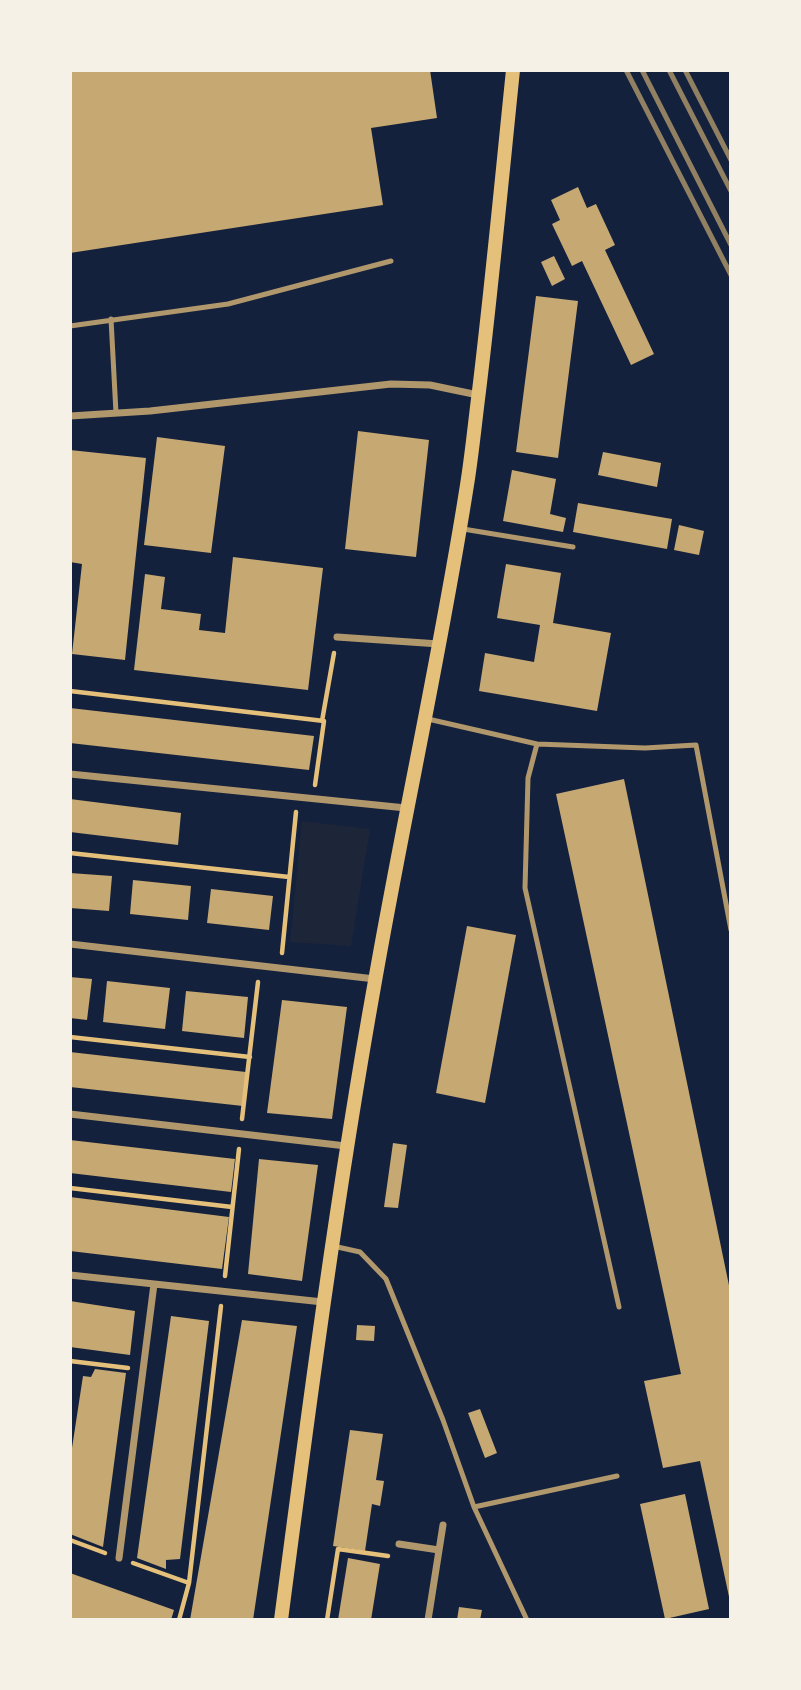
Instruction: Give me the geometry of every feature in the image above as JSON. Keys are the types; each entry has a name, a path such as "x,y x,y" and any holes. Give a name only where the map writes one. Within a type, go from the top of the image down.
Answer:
{"main road":[{"path":"281,1620 346,1146 468,482 513,70"}],"street":[{"path":"70,416 150,411 391,384 430,385 478,395"},
{"path":"337,637 440,645"},
{"path":"70,774 407,808"},
{"path":"70,944 375,979"},
{"path":"70,1114 346,1146"},
{"path":"70,1275 323,1302"},
{"path":"119,1558 153,1284"},
{"path":"428,1620 443,1525"},
{"path":"399,1544 439,1550"}],"lane":[{"path":"70,326 228,304 391,261"},
{"path":"111,319 116,413"},
{"path":"460,529 573,547"},
{"path":"425,719 537,744 645,748 696,745 731,930"},
{"path":"537,744 528,778 525,888 618,1307"},
{"path":"333,1246 360,1252 386,1279 443,1420 474,1507 527,1620"},
{"path":"474,1507 617,1476"}],"path":[{"path":"313,799 322,721 337,637"},
{"path":"70,691 322,721"},
{"path":"281,968 297,798"},
{"path":"70,853 289,877"},
{"path":"70,1037 250,1057"},
{"path":"70,1188 233,1207"},
{"path":"70,1361 142,1370"},
{"path":"327,1620 338,1549 397,1557 399,1544"}],"shaded area":[{"path":"302,821 370,829 351,946 290,942"}],"building":[{"path":"70,70 430,70 437,118 371,128 383,205 70,253"},
{"path":"578,187 587,208 596,204 615,245 605,250 654,354 631,365 582,261 572,266 552,224 560,220 551,200"},
{"path":"554,256 565,279 552,286 541,262"},
{"path":"536,296 578,301 558,458 516,452"},
{"path":"358,431 429,440 416,557 345,549"},
{"path":"157,437 225,446 211,553 144,545"},
{"path":"70,450 146,458 125,660 72,654 82,564 70,562"},
{"path":"603,452 661,463 657,487 598,475"},
{"path":"512,470 556,479 550,514 566,518 563,532 503,521"},
{"path":"578,503 672,519 667,549 573,532"},
{"path":"679,525 704,531 699,555 674,550"},
{"path":"233,557 323,568 308,690 134,670 145,574 165,577 161,609 201,614 199,630 225,633"},
{"path":"506,564 561,573 553,623 611,633 597,711 479,691 485,653 534,662 540,625 497,618"},
{"path":"70,708 314,736 309,770 70,743"},
{"path":"624,779 731,1295 731,1606 700,1461 663,1468 644,1381 681,1374 556,794"},
{"path":"70,799 181,813 178,845 70,832"},
{"path":"70,873 112,876 109,911 70,908"},
{"path":"133,880 191,886 188,920 130,914"},
{"path":"211,889 273,896 269,930 207,923"},
{"path":"467,926 516,935 485,1103 436,1093"},
{"path":"70,977 92,979 87,1020 70,1018"},
{"path":"107,981 170,988 165,1029 103,1022"},
{"path":"186,991 248,997 244,1038 182,1031"},
{"path":"282,1000 347,1007 332,1119 267,1113"},
{"path":"70,1052 246,1072 243,1106 70,1087"},
{"path":"70,1140 235,1159 231,1192 70,1173"},
{"path":"393,1143 407,1145 398,1208 384,1207"},
{"path":"259,1159 318,1165 302,1281 248,1274"},
{"path":"70,1197 229,1217 222,1269 70,1251"},
{"path":"70,1301 135,1311 130,1355 70,1347"},
{"path":"171,1316 209,1321 180,1559 166,1560 166,1569 137,1558"},
{"path":"242,1320 297,1326 253,1620 190,1620"},
{"path":"357,1325 375,1326 374,1341 356,1340"},
{"path":"95,1369 126,1373 103,1547 70,1534 70,1461 83,1376 91,1377"},
{"path":"480,1409 497,1453 485,1458 468,1413"},
{"path":"350,1430 383,1434 376,1480 384,1481 380,1506 372,1504 365,1551 333,1546"},
{"path":"685,1494 709,1609 665,1619 640,1504"},
{"path":"348,1558 380,1564 371,1620 338,1620"},
{"path":"70,1573 174,1610 171,1620 70,1620"},
{"path":"459,1607 482,1610 480,1620 457,1620"}],"railway":[{"path":"626,70 731,275"},
{"path":"642,70 731,245"},
{"path":"669,70 731,191"},
{"path":"685,70 731,160"}]}
